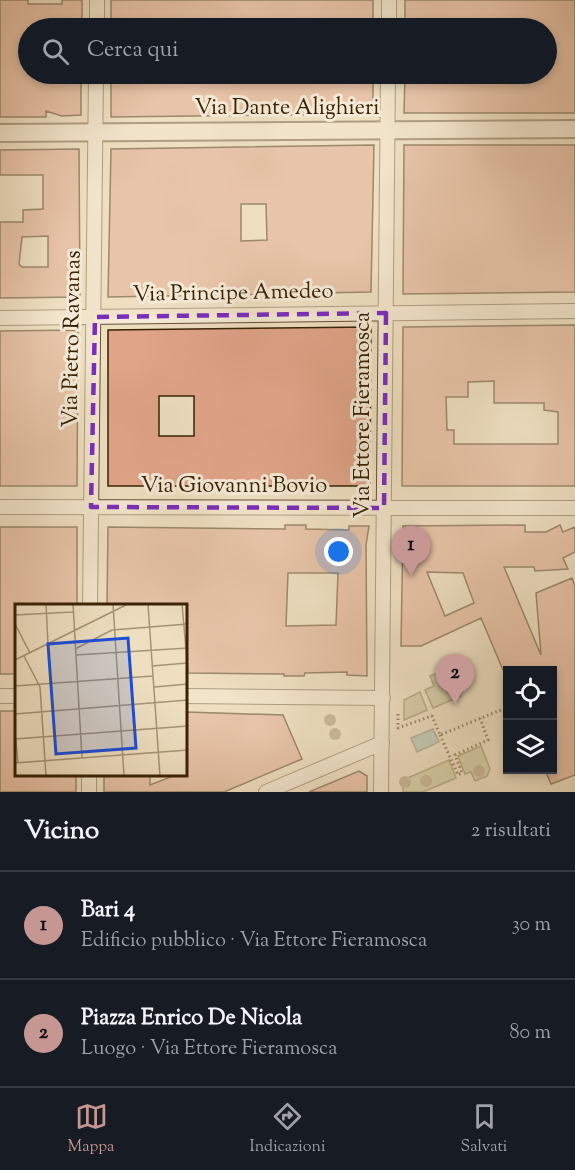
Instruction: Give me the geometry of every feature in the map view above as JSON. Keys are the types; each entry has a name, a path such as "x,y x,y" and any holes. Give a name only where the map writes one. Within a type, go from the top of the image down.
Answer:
{"street":[{"path":"97,0 97,18"},
{"path":"388,18 389,0"},
{"name":"Via Pietro Ravanas","path":"90,604 96,84"},
{"name":"Via Ettore Fieramosca","path":"381,792 388,84"},
{"name":"Via Dante Alighieri","path":"0,133 575,129"},
{"name":"Via Principe Amedeo","path":"0,318 575,311"},
{"name":"Via Giovanni Bovio","path":"0,507 575,508"},
{"path":"188,696 383,698"},
{"path":"266,792 382,743"}],"path":[{"path":"398,706 398,728 432,716 458,775 462,773 455,754 488,740 480,718"},
{"path":"440,735 503,709"}],"highlighted area":[{"path":"386,313 384,508 91,507 95,317"}],"green space":[{"path":"449,668 461,696 433,708 425,690 434,686 430,676"},
{"path":"420,692 427,710 404,720 404,700"},
{"path":"481,746 490,769 487,776 475,781 471,772 465,774 458,756"},
{"path":"449,760 456,778 423,792 403,792 403,780"}],"water":[{"path":"433,729 439,742 417,752 411,738"}],"building":[{"path":"0,0 28,0 28,4 62,4 62,0 82,0 82,18 18,18 18,84 81,84 81,115 62,116 46,111 46,117 0,117"},
{"path":"111,0 373,0 373,18 111,18"},
{"path":"405,0 575,0 575,113 404,113 405,84 557,84 557,18 405,18"},
{"path":"111,84 373,84 373,114 111,117"},
{"path":"374,145 371,292 108,297 111,149","holes":["241,204 266,204 267,240 241,241"]},
{"path":"404,145 575,145 575,292 403,294"},
{"path":"79,149 80,297 0,298 0,222 23,222 23,210 43,209 43,175 0,175 0,150","holes":["48,236 48,267 22,267 19,264 22,237"]},
{"path":"575,325 575,486 402,486 403,327","holes":["494,381 494,403 544,403 544,410 558,412 558,444 454,444 454,430 447,430 446,397 468,397 468,382"]},
{"path":"371,327 370,486 108,486 108,330","holes":["159,396 194,396 194,436 159,436"]},
{"path":"78,330 77,486 0,486 0,331"},
{"path":"285,525 306,525 306,529 349,530 349,526 369,526 366,545 367,676 347,675 347,672 305,673 304,676 188,673 188,604 107,604 108,527 285,529","holes":["288,573 338,573 336,625 286,626"]},
{"path":"525,525 525,532 546,532 560,525 563,532 575,527 575,552 563,558 568,569 535,571 534,567 504,567 541,655 536,593 572,578 575,586 575,775 551,784 547,774 557,774 557,666 503,666 503,670 481,618 421,646 401,646 403,526","holes":["427,572 463,573 474,603 445,616"]},
{"path":"0,527 77,527 77,604 15,604 15,674 0,674"},
{"path":"0,711 15,711 15,777 76,777 76,792 0,792"},
{"path":"188,712 283,715 302,759 224,792 104,792 104,777 150,777 150,785 170,777 188,777"},
{"path":"359,771 367,776 367,792 309,792"}],"place":[{"name":"Bari 4","path":"411,576"},
{"name":"Piazza Enrico De Nicola","path":"455,704"}]}
